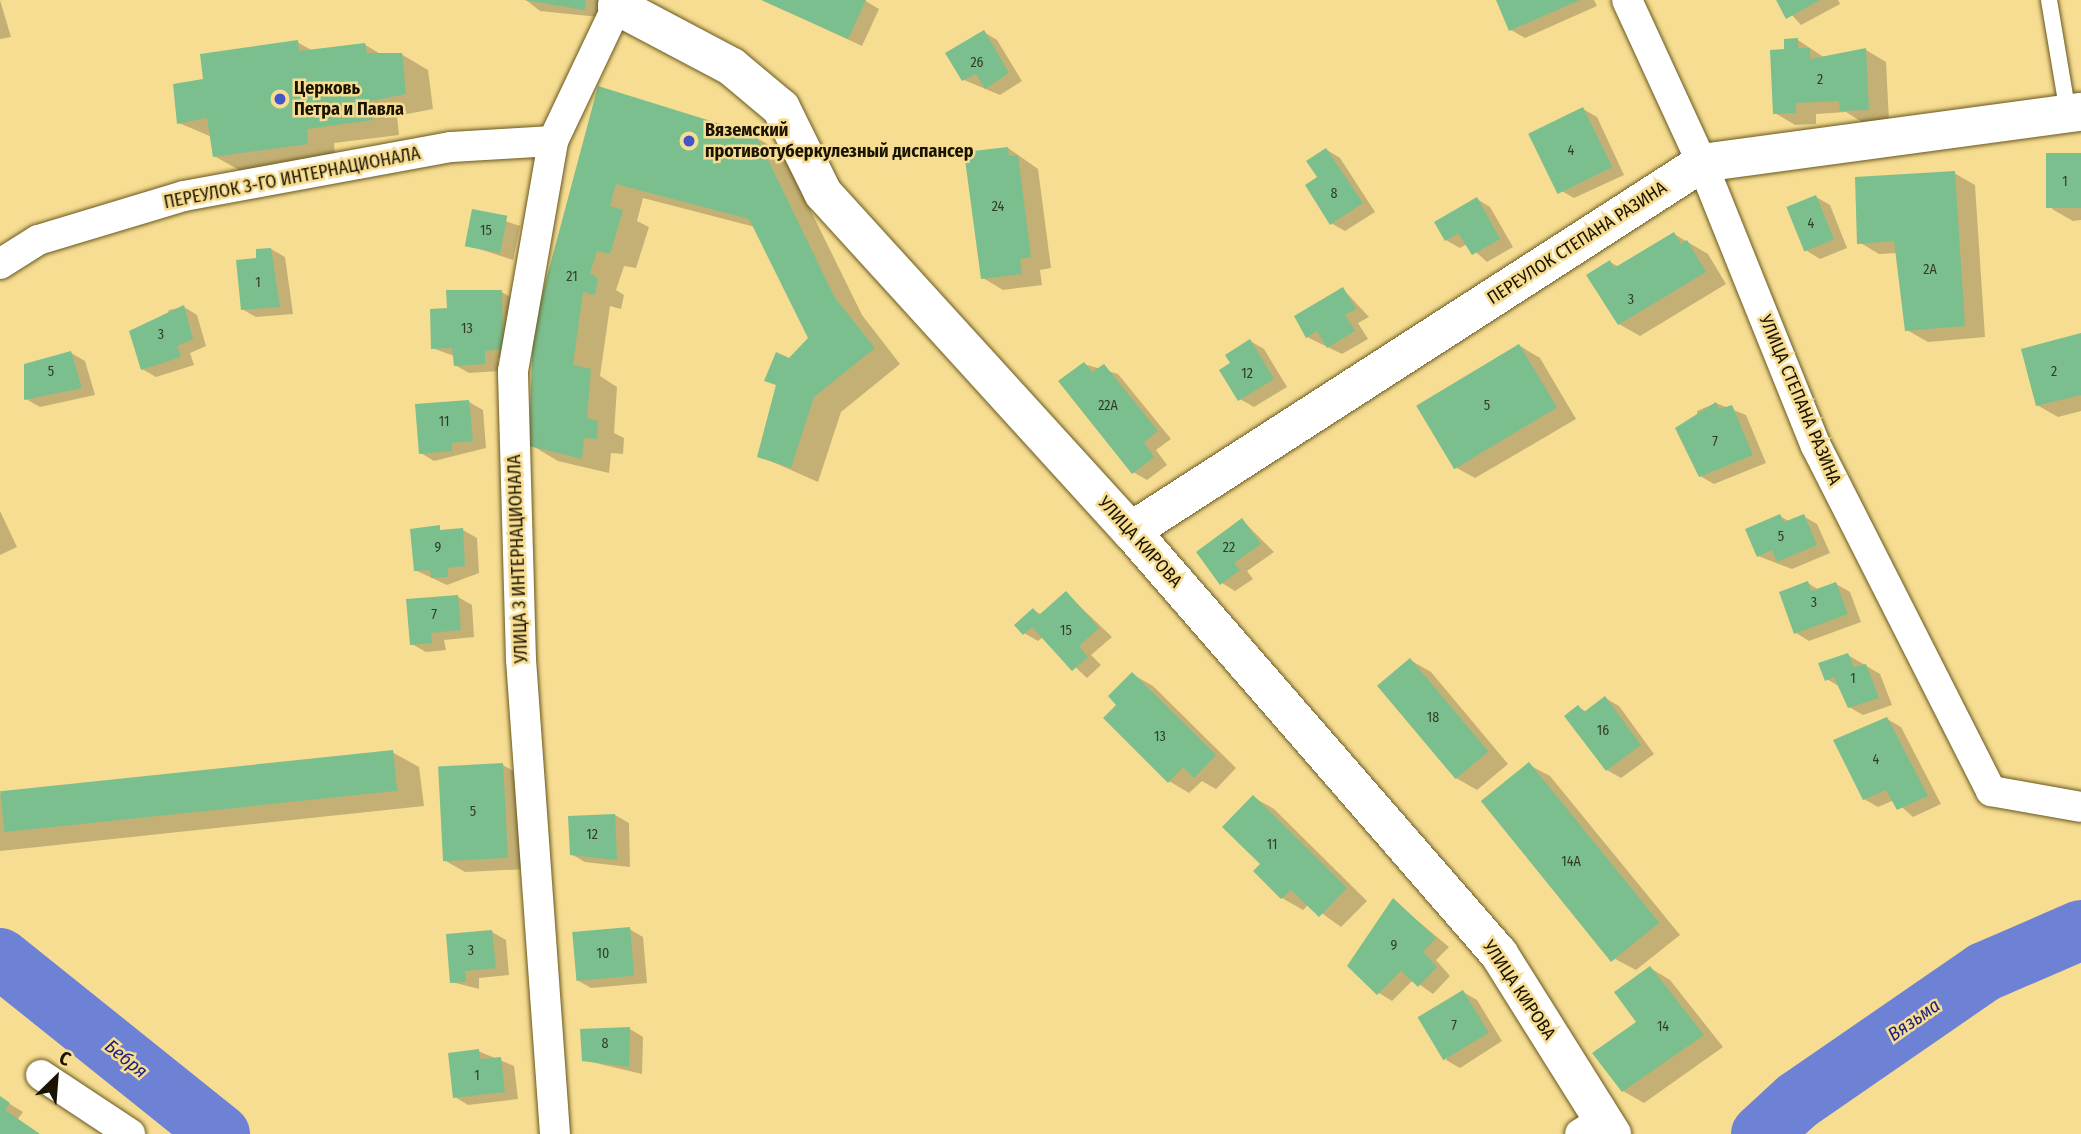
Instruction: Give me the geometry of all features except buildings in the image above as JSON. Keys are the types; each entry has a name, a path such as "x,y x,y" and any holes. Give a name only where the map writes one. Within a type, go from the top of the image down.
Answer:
{"street":[{"name":"УЛИЦА СТЕПАНА РАЗИНА","path":"1627,0 1702,163 1816,446 1992,791 2081,807"},
{"name":"УЛИЦА 3 ИНТЕРНАЦИОНАЛА","path":"555,1134 521,660 513,371 553,141 618,3"},
{"name":"УЛИЦА КИРОВА","path":"618,3 732,67 780,108 823,193 1131,531 1499,954 1599,1129"},
{"name":"ПЕРЕУЛОК СТЕПАНА РАЗИНА","path":"1131,531 1702,163 2074,113"},
{"name":"ПЕРЕУЛОК 3-ГО ИНТЕРНАЦИОНАЛА","path":"0,264 38,240 184,196 451,147 553,141"},
{"path":"41,1075 130,1134"}],"lane":[{"path":"2049,0 2074,113"}],"waterway":[{"name":"Вязьма","path":"1761,1134 1797,1101 1984,972 2081,930"},
{"name":"Бебря","path":"0,958 220,1134"}],"place":[{"name":"Церковь Петра и Павла","path":"280,99"},
{"name":"Вяземский противотуберкулезный диспансер","path":"689,141"}]}
